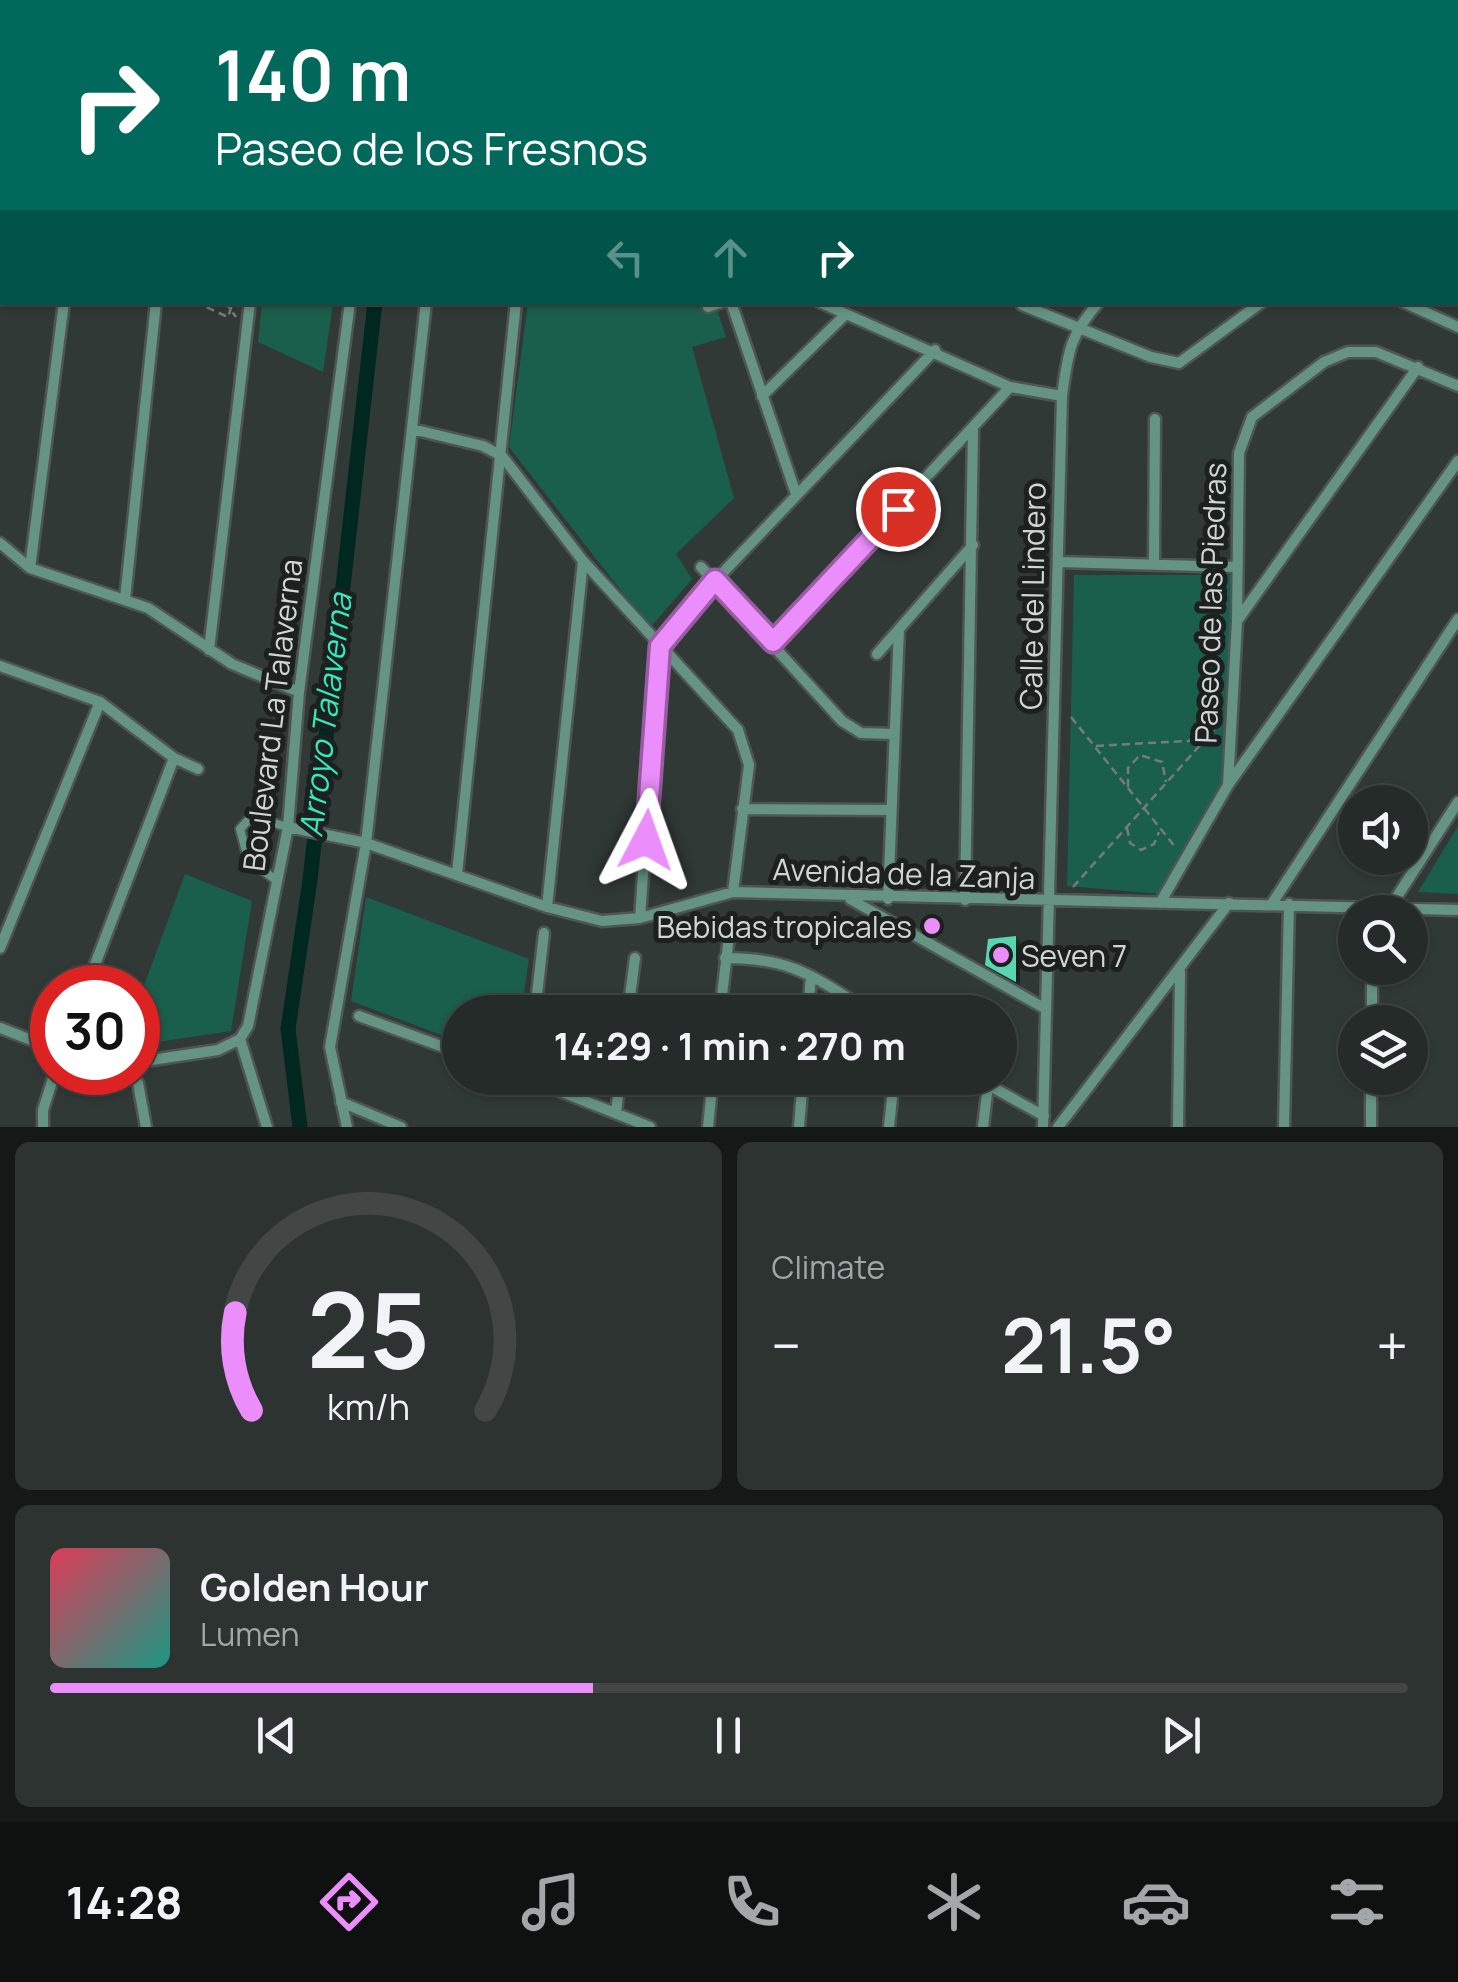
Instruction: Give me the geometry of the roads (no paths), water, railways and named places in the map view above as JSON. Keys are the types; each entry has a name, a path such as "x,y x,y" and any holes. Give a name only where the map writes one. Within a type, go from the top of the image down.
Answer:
{"street":[{"path":"30,568 64,305"},
{"path":"125,599 156,305"},
{"path":"209,650 250,305"},
{"name":"Boulevard La Talaverna","path":"240,1039 248,1026 288,826 300,692 350,305"},
{"path":"348,1127 330,1047 366,843 426,305"},
{"path":"457,874 516,305"},
{"path":"708,307 714,305"},
{"path":"732,305 796,494"},
{"path":"826,305 935,350 1010,387 1062,396"},
{"path":"1022,305 1152,357 1179,363 1258,305"},
{"name":"Calle del Lindero","path":"1044,1121 1062,396 1068,348 1076,327 1096,305"},
{"path":"1410,305 1458,326"},
{"path":"762,396 846,314"},
{"path":"640,918 660,646 715,580 935,350"},
{"name":"Paseo de las Piedras","path":"1228,786 1237,622 1239,452 1252,418 1324,362 1348,352 1376,352 1458,386"},
{"path":"1237,622 1418,367"},
{"path":"773,642 1010,387"},
{"path":"1154,564 1155,419"},
{"path":"412,430 484,446 502,456 583,561 738,730 749,765 733,892"},
{"path":"965,900 973,430"},
{"path":"1160,903 1228,786 1458,461"},
{"path":"0,543 30,568 148,608 209,650 300,692"},
{"path":"877,654 974,544"},
{"path":"547,907 583,561"},
{"path":"1059,562 1235,566"},
{"path":"701,567 852,730 894,734"},
{"path":"1271,905 1458,619"},
{"path":"888,899 899,629"},
{"path":"0,680 2,666 100,702 174,758 198,769"},
{"path":"0,948 100,702"},
{"path":"95,965 174,758"},
{"path":"1398,895 1458,802"},
{"path":"742,810 891,810"},
{"name":"Avenida de la Zanja","path":"288,826 366,843 547,907 602,921 640,918 733,892 849,898 1338,908"},
{"path":"849,898 1046,1010"},
{"path":"1058,1127 1228,903"},
{"path":"1284,1127 1289,904"},
{"name":"Avenida de la Zanja","path":"1428,908 1458,910"},
{"path":"537,995 544,933"},
{"path":"722,995 729,936"},
{"path":"630,995 635,958"},
{"path":"725,958 769,958 843,995"},
{"path":"1178,1127 1180,971"},
{"path":"809,995 811,976"},
{"path":"359,1016 442,1046"},
{"path":"0,1028 30,1040"},
{"path":"160,1059 218,1050 240,1039 266,1127"},
{"path":"43,1127 48,1095"},
{"path":"140,1095 146,1127"},
{"path":"571,1095 650,1127"},
{"path":"616,1113 618,1095"},
{"path":"708,1127 711,1095"},
{"path":"799,1127 802,1095"},
{"path":"889,1127 892,1095"},
{"path":"983,1127 987,1095"},
{"path":"1004,1095 1044,1121"},
{"path":"1371,1127 1372,1095"},
{"path":"341,1102 401,1127"}],"lane":[{"path":"277,881 248,859 240,830 251,818 288,826"}],"waterway":[{"name":"Arroyo Talaverna","path":"300,1127 288,1029 310,880 375,305"}],"place":[{"name":"Bebidas tropicales","path":"932,926"},
{"name":"Seven 7","path":"1001,955"}]}
